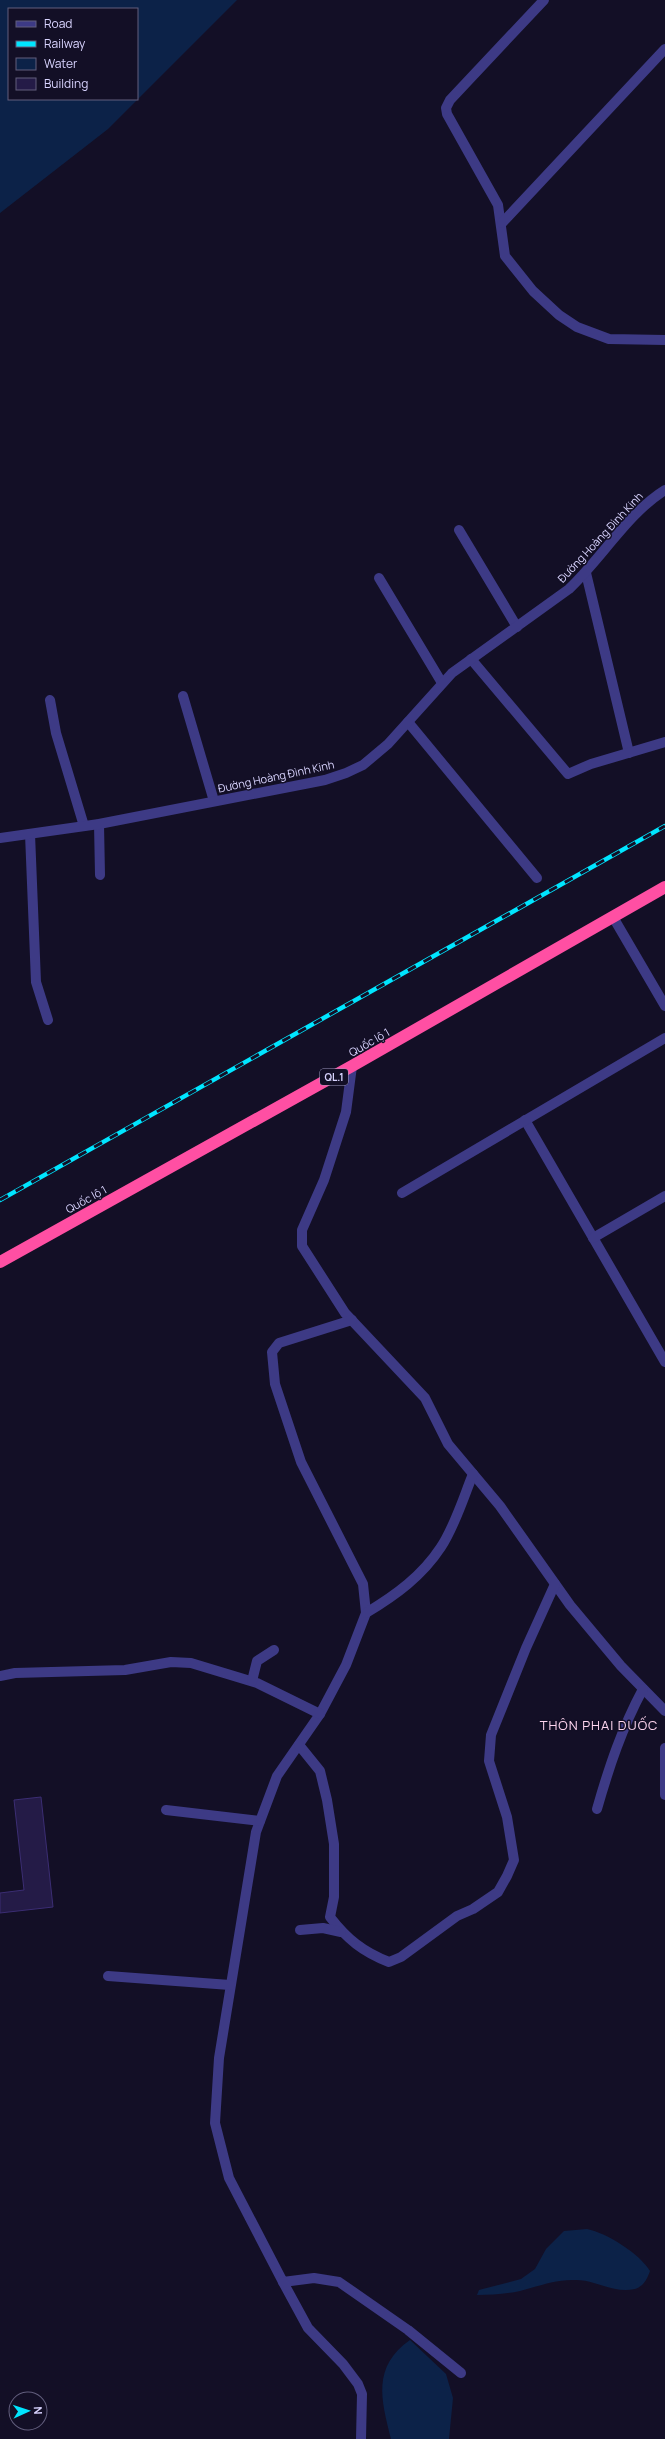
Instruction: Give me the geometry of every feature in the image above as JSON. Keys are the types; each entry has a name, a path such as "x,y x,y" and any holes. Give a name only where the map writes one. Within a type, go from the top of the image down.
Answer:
{"highway":[{"name":"Quốc lộ 1","path":"0,1262 352,1066 665,887"}],"street":[{"path":"544,0 450,100 446,108 447,114 487,182 498,205 502,223 501,238 505,256 534,290 559,315 576,327 609,339 665,340"},
{"path":"502,223 665,49"},
{"name":"Đường Hoàng Đình Kinh","path":"0,838 99,824 325,780 363,765 388,744 452,673 569,589 586,574 644,505 665,490"},
{"path":"459,530 517,627"},
{"path":"586,574 630,753"},
{"path":"379,578 442,683"},
{"path":"471,659 568,774 591,764 665,742"},
{"path":"183,696 214,801"},
{"path":"50,700 56,733 84,826"},
{"path":"408,722 536,878"},
{"path":"99,824 100,874"},
{"path":"30,834 35,917 36,982 48,1020"},
{"path":"613,917 665,1006"},
{"path":"402,1192 665,1038"},
{"path":"352,1066 346,1112 324,1180 302,1230 302,1246 345,1313 425,1398 448,1444 500,1506 555,1584 602,1644 665,1711"},
{"path":"525,1120 665,1362"},
{"path":"593,1238 665,1196"},
{"path":"352,1320 278,1343 272,1352 275,1384 301,1462 363,1584 366,1612 346,1665 320,1714 277,1776 256,1832 219,2058 215,2122 229,2178 247,2218 308,2328 348,2368 358,2384 362,2394 361,2439"},
{"path":"366,1612 396,1596 417,1577 442,1546 473,1474"},
{"path":"299,1745 320,1771 327,1800 334,1844 334,1896 330,1917 342,1932 368,1954 389,1962 401,1957 457,1916 473,1909 498,1892 514,1860 507,1817 489,1761 491,1735 526,1648 555,1584"},
{"path":"252,1681 257,1661 274,1650"},
{"path":"0,1676 15,1673 125,1670 170,1662 212,1668 252,1681 320,1714"},
{"path":"597,1809 609,1765 628,1717 643,1689"},
{"path":"665,1748 665,1795"},
{"path":"166,1810 260,1820"},
{"path":"300,1930 323,1928 342,1932"},
{"path":"108,1976 230,1985"},
{"path":"283,2282 314,2278 339,2282 408,2330 461,2374"}],"water":[{"path":"0,0 237,0 138,99 138,8 8,8 8,100 137,100 108,129 0,213"},
{"path":"587,2229 604,2235 622,2245 639,2258 650,2271 643,2284 635,2289 619,2290 591,2282 569,2280 548,2283 515,2292 477,2295 479,2290 521,2279 535,2269 546,2249 564,2231"},
{"path":"410,2340 446,2374 453,2398 449,2439 391,2439 384,2410 382,2385 390,2361 398,2350"}],"building":[{"path":"41,1797 53,1907 0,1913 0,1893 24,1890 14,1800"}],"railway":[{"path":"0,1200 665,826"}],"district":[{"name":"THÔN PHAI DUỐC","path":"599,1725"}]}
